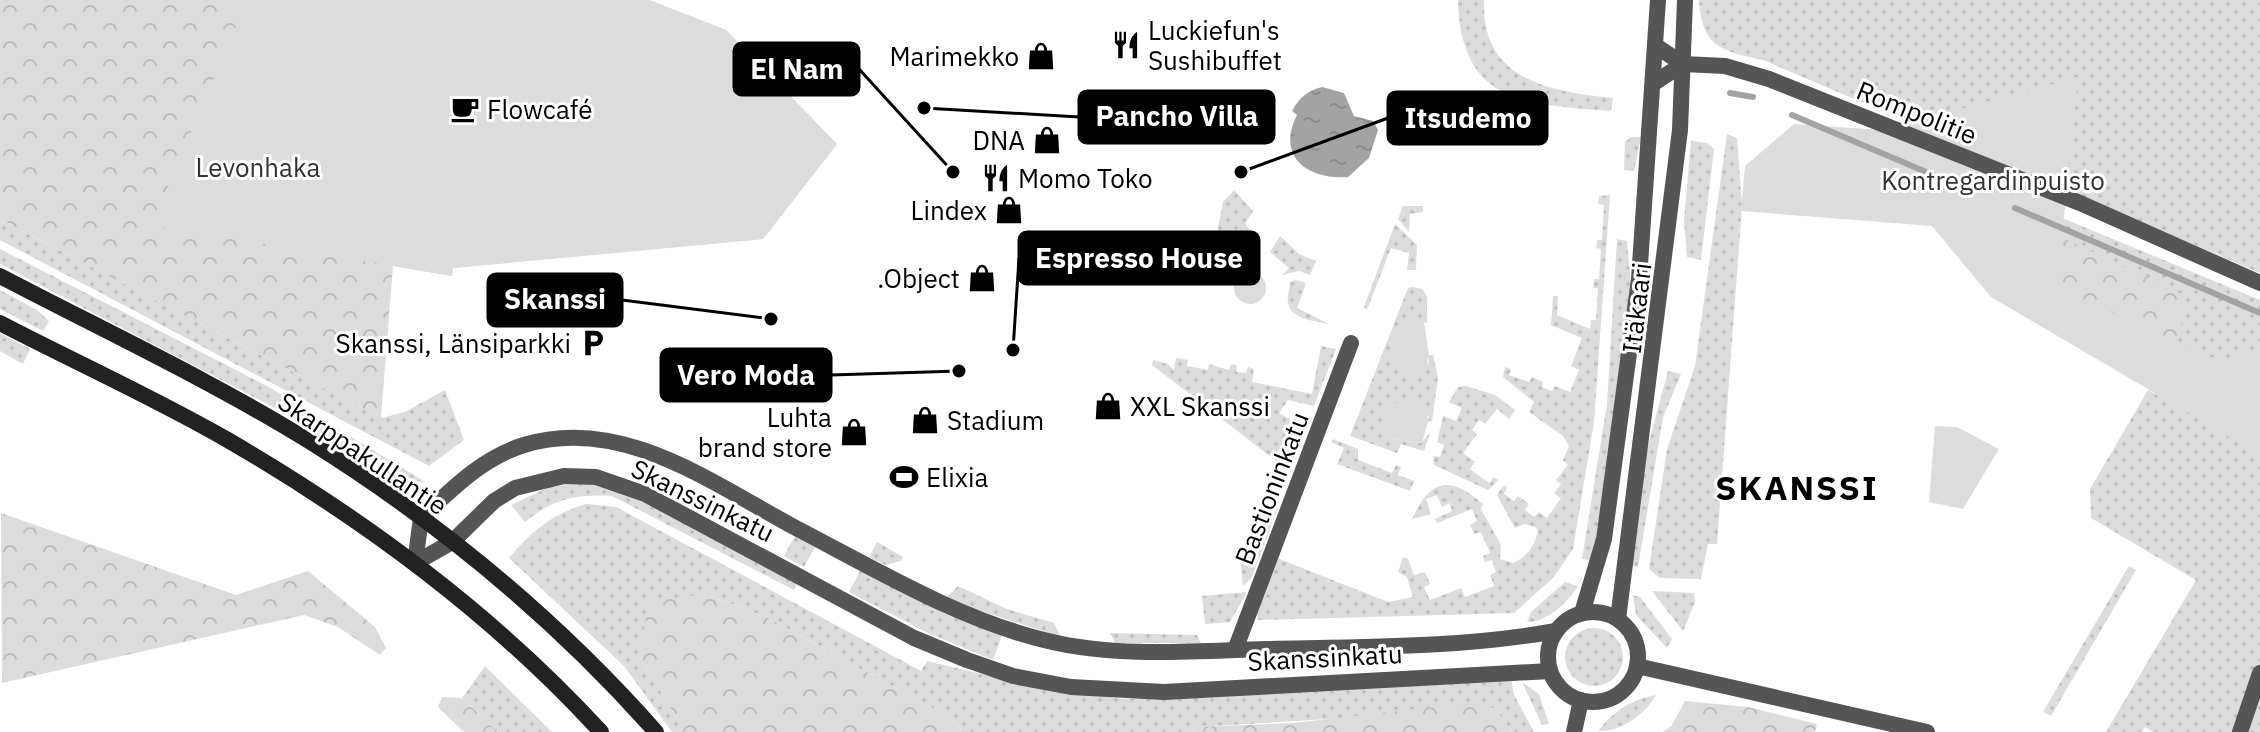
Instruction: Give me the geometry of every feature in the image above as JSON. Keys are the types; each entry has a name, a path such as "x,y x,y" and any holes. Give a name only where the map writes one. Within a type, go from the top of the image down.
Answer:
{"main road":[{"name":"Skarppakullantie","path":"0,276 248,405 310,442 421,518 599,671 656,732"},
{"path":"0,323 223,437 346,513 415,563 530,660 601,732"}],"street":[{"name":"Itäkaari","path":"1582,613 1604,539 1639,279 1658,0"},
{"name":"Itäkaari","path":"1618,619 1660,308 1680,130 1685,0"},
{"path":"1654,83 1683,64 1656,46"},
{"name":"Rompolitie","path":"1683,64 1725,66 1769,79 2080,203 2260,283"},
{"name":"Bastioninkatu","path":"1235,650 1351,343"},
{"name":"Skanssinkatu","path":"421,518 478,467 510,450 572,437 601,439 673,462 842,552 1003,628 1080,646 1235,650 1459,644 1556,631"},
{"name":"Skanssinkatu","path":"415,563 452,542 504,494 536,480 579,475 609,481 645,494 939,649 1013,676 1041,682 1108,690 1164,692 1550,671"},
{"path":"415,563 421,518"},
{"path":"1601,612 1618,619 1636,643 1637,666 1631,682 1617,695 1600,702 1581,700 1561,689 1550,671 1548,650 1556,631 1567,619 1582,613 1601,612"},
{"path":"1637,666 1927,732"},
{"path":"2240,732 2260,673"},
{"path":"1574,732 1581,700"}],"green space":[{"name":"Levonhaka","path":"0,0 649,0 726,30 837,144 763,239 453,268 452,276 393,266 381,418 0,219"},
{"name":"Levonhaka","path":"247,0 649,0 726,30 837,144 763,239 453,268 452,276 152,225"},
{"path":"1458,0 1484,0 1486,27 1494,48 1507,65 1524,77 1544,85 1613,98 1611,111 1526,100 1504,92 1485,79 1471,61 1462,35"},
{"path":"1699,0 2260,0 2260,273 1763,60 1725,49 1709,37 1704,28"},
{"name":"Kontregardinpuisto","path":"2078,77 2057,287 2220,361 2260,348 2260,455 1991,297 1932,226 1741,211 1745,166 1794,124 1883,130"},
{"path":"1727,134 1737,138 1742,206 1717,544 1708,544 1701,579 1660,578 1649,569 1667,449 1695,366"},
{"path":"1631,137 1641,137 1634,171 1624,170 1625,142"},
{"path":"1691,141 1707,143 1714,149 1701,260 1687,257 1684,221"},
{"path":"1234,190 1253,211 1245,224 1259,241 1255,248 1247,247 1227,256 1224,249 1214,248 1223,202"},
{"path":"1610,195 1594,422 1573,549 1554,577 1514,613 1257,620 1257,608 1277,558 1388,602 1413,597 1407,577 1398,572 1403,557 1408,559 1414,575 1425,572 1430,584 1424,587 1430,600 1461,588 1465,597 1494,586 1490,575 1496,572 1492,560 1485,562 1483,556 1490,553 1481,532 1474,534 1470,525 1477,521 1472,509 1437,523 1435,519 1452,511 1450,503 1442,507 1437,495 1426,499 1431,514 1412,519 1426,496 1442,486 1460,488 1483,504 1481,509 1501,545 1500,559 1513,563 1530,550 1538,531 1524,524 1515,528 1497,495 1504,485 1507,487 1504,494 1514,501 1518,496 1529,504 1525,510 1534,517 1539,512 1547,518 1561,498 1554,493 1561,484 1556,480 1568,465 1563,460 1569,446 1563,436 1529,412 1534,402 1503,377 1505,367 1511,369 1509,375 1529,382 1532,377 1543,382 1542,387 1552,391 1555,386 1570,392 1579,370 1571,366 1582,338 1551,325 1553,296 1558,296 1557,315 1590,329 1591,320 1596,320 1598,288 1593,288 1594,279 1599,279 1601,249 1596,248 1597,240 1602,240 1604,205 1598,204 1599,196"},
{"path":"2007,195 2260,300 2260,732 2153,732 2145,727 2142,732 2106,732 2196,580 2091,518 2090,489 2148,390 2165,399"},
{"path":"1403,206 1423,206 1423,212 1410,214 1409,232 1398,219"},
{"path":"0,219 381,418 405,412 445,390 464,440 429,466 0,240"},
{"path":"2031,223 2186,296 2170,390 2012,296"},
{"path":"1395,224 1417,245 1416,270 1407,270 1409,253 1391,248 1367,310 1364,307"},
{"path":"1280,236 1299,254 1316,261 1310,275 1299,271 1282,275 1289,268 1270,252"},
{"path":"1617,239 1627,241 1631,285 1593,560 1582,559 1607,404"},
{"path":"0,249 269,387 425,482 394,484 281,411 0,264"},
{"path":"1250,272 1262,276 1266,288 1262,300 1250,304 1238,300 1234,288 1238,276"},
{"path":"1290,282 1306,283 1297,308 1329,324 1305,319 1290,309"},
{"path":"1408,288 1422,289 1427,296 1427,323 1415,321 1428,366 1429,356 1433,354 1438,378 1432,422 1428,421 1429,415 1389,438 1421,443 1430,433 1424,451 1401,444 1397,453 1350,436"},
{"path":"0,290 37,310 49,321 43,331 0,309"},
{"path":"1415,321 1424,322 1429,356 1423,373 1409,376 1392,368 1392,344 1400,327"},
{"path":"0,333 30,349 23,364 0,351"},
{"path":"1321,346 1336,349 1314,406 1288,400 1279,413 1290,419 1301,439 1289,471 1152,365 1153,360 1168,364 1174,370 1176,358 1188,360 1187,366 1208,370 1209,364 1229,370 1231,364 1237,365 1236,372 1246,373 1248,367 1254,369 1252,382 1312,394"},
{"path":"1668,371 1681,374 1663,417 1638,567 1630,566 1645,457"},
{"path":"1466,386 1495,395 1515,410 1509,419 1497,409 1485,424 1479,420 1472,430 1477,434 1463,453 1475,462 1470,469 1489,483 1494,477 1498,480 1488,490 1434,465 1433,456 1440,457 1444,445 1437,442 1443,416 1456,421 1462,408 1449,402 1458,387"},
{"path":"1418,401 1425,405 1428,421 1422,443 1389,438 1380,429 1385,406"},
{"path":"1935,426 1957,427 1999,449 1963,509 1929,502"},
{"path":"1333,439 1358,449 1358,460 1392,473 1396,465 1401,467 1398,475 1414,481 1410,491 1337,464 1344,448 1331,442"},
{"path":"585,483 616,489 642,499 798,581 794,590 612,496 587,496 555,503 525,522 511,505 549,487"},
{"path":"586,504 616,507 921,671 927,661 1040,688 1123,699 1511,678 1514,695 1534,732 1512,732 1495,709 1197,727 1192,732 965,732 945,715 768,618 706,594 639,656 685,732 672,732 624,666 509,558 543,525"},
{"path":"1278,507 1252,577 1243,586 1239,551 1242,546 1246,549"},
{"path":"1,513 236,595 308,571 375,627 386,648 380,655 338,627 304,615 2,683"},
{"path":"795,536 815,547 804,567 784,556"},
{"path":"877,542 903,557 901,561 885,565 869,557"},
{"path":"2129,566 2136,570 2051,716 2043,712"},
{"path":"861,569 946,614 1002,635 993,660 928,633 849,592"},
{"path":"1565,582 1578,586 1568,599 1542,619 1527,622 1531,612"},
{"path":"958,586 1007,609 1054,623 1061,637 954,602 948,596"},
{"path":"1652,591 1694,593 1695,602 1683,631"},
{"path":"1247,592 1230,622 1205,624 1202,596"},
{"path":"706,594 768,618 945,715 965,732 685,732 639,656 649,601"},
{"path":"1633,595 1640,597 1672,639 1667,648 1636,615"},
{"path":"1594,628 1615,636 1623,657 1615,678 1594,686 1573,678 1565,657 1573,636"},
{"path":"1110,633 1197,635 1201,643 1115,643"},
{"path":"485,666 552,732 498,732 462,698"},
{"path":"1522,682 1539,694 1549,724 1542,725"},
{"path":"1656,695 1646,709 1624,725 1598,731 1624,707"},
{"path":"442,697 462,698 498,732 464,732 438,707"},
{"path":"1685,701 1748,707 1817,724 1815,732 1663,732 1672,725"},
{"path":"1479,702 1495,709 1512,732 1192,732 1197,727 1293,723"}],"water":[{"path":"1322,87 1344,93 1354,116 1373,121 1378,130 1369,158 1348,177 1333,177 1308,170 1293,153 1291,130 1297,115 1292,111 1304,95"}],"waterway":[{"path":"1730,93 1753,97"},
{"path":"1792,115 1971,191"},
{"path":"2015,208 2260,313"}],"place":[{"name":"Luckiefun's Sushibuffet","path":"1126,45"},
{"name":"Marimekko","path":"1041,56"},
{"name":"Pancho Villa","path":"924,108"},
{"name":"Flowcafé","path":"465,109"},
{"name":"DNA","path":"1047,140"},
{"name":"El Nam","path":"953,172"},
{"name":"Itsudemo","path":"1241,172"},
{"name":"Momo Toko","path":"996,178"},
{"name":"Lindex","path":"1009,210"},
{"name":".Object","path":"982,278"},
{"name":"Skanssi","path":"771,319"},
{"name":"Skanssi, Länsiparkki","path":"593,343"},
{"name":"Espresso House","path":"1013,350"},
{"name":"Vero Moda","path":"959,371"},
{"name":"XXL Skanssi","path":"1108,406"},
{"name":"Stadium","path":"925,420"},
{"name":"Luhta brand store","path":"854,432"},
{"name":"Elixia","path":"904,477"}],"district":[{"name":"SKANSSI","path":"1797,487"}]}
